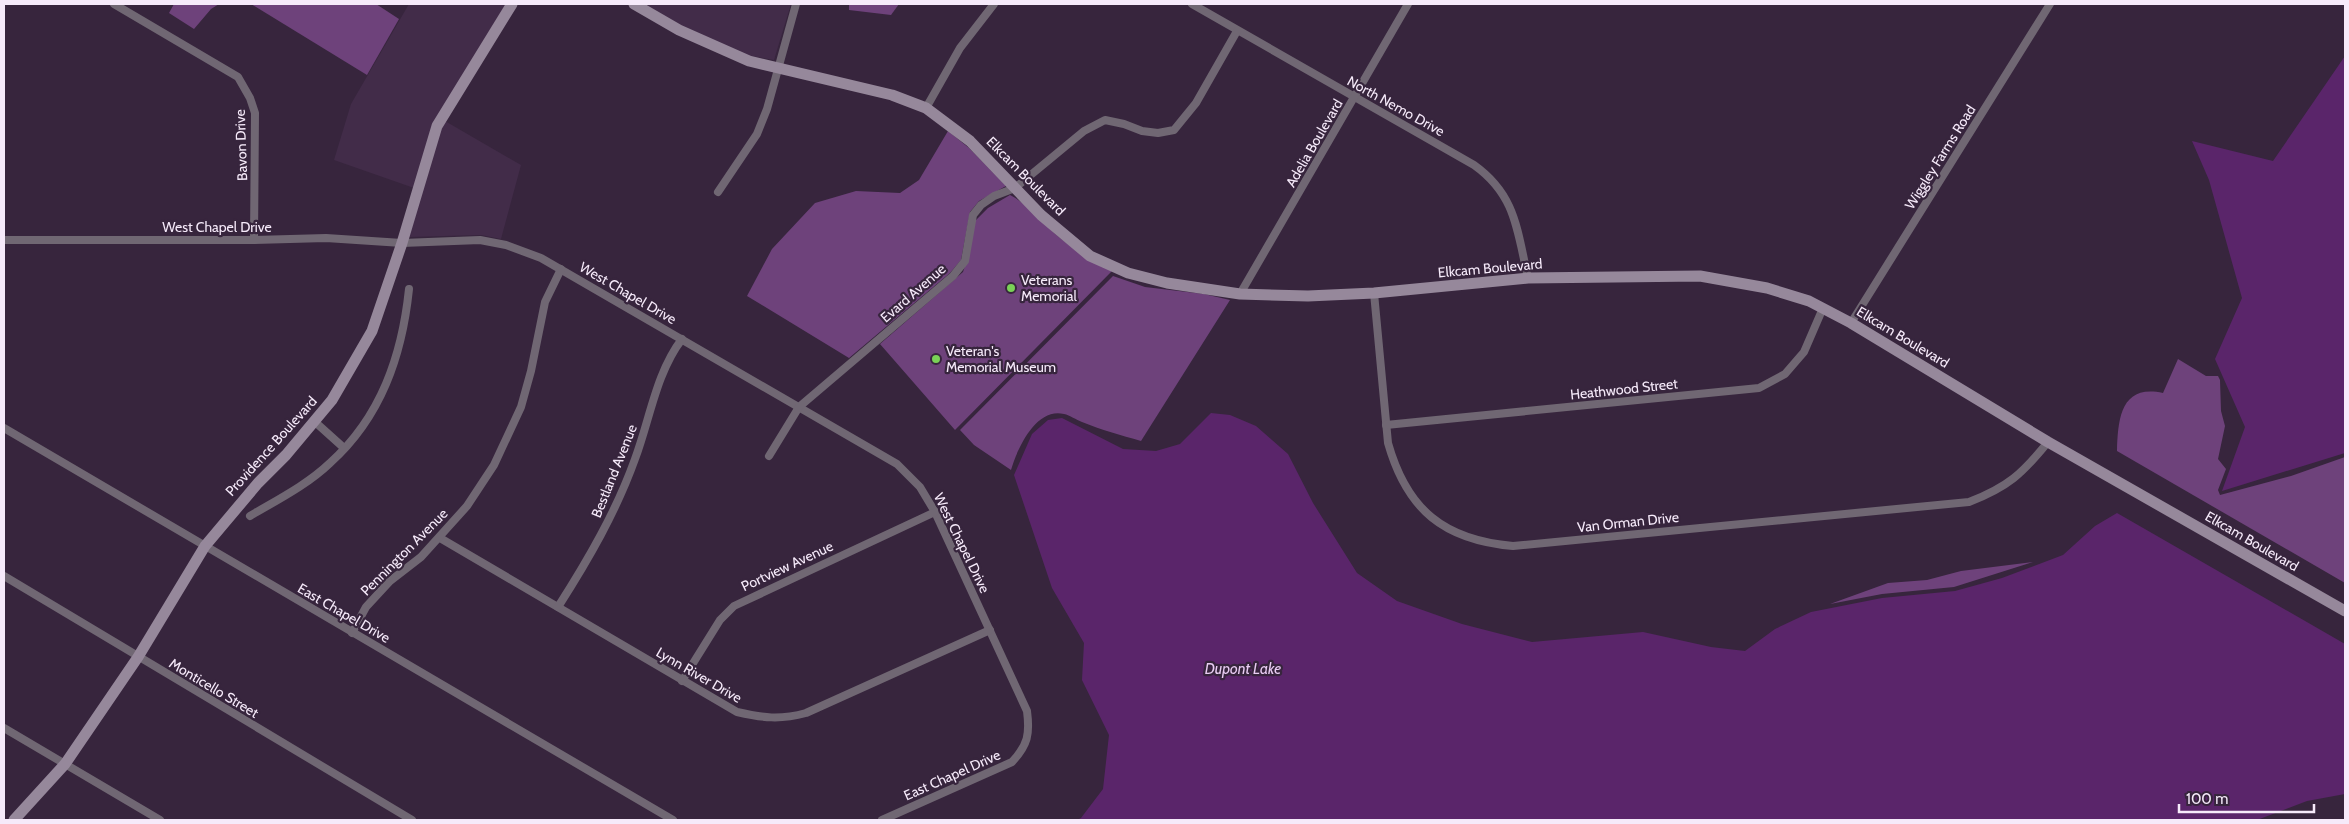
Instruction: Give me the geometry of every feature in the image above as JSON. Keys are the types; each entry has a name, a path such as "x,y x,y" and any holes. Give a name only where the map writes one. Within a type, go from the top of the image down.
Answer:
{"street":[{"name":"Bavon Drive","path":"114,4 238,77 250,98 255,114 254,240"},
{"name":"Providence Boulevard","path":"14,820 65,764 138,657 204,546 332,400 372,331 402,243 437,126 512,4"},
{"name":"Elkcam Boulevard","path":"634,4 678,30 742,57 892,95 926,108 970,141 1041,215 1090,256 1128,272 1167,283 1240,294 1308,296 1374,293 1528,278 1700,276 1767,288 1808,301 1851,323 2048,442 2345,611"},
{"path":"718,192 757,134 767,109 796,4"},
{"path":"926,108 960,48 994,4"},
{"name":"North Nemo Drive","path":"1192,4 1354,98 1474,164 1490,176 1506,197 1516,224 1528,278"},
{"name":"Adelia Boulevard","path":"1240,294 1408,4"},
{"name":"Wiggley Farms Road","path":"1851,323 2050,4"},
{"name":"Evard Avenue","path":"769,456 799,407 953,276 965,262 973,215 981,205 994,196 1015,188 1084,131 1106,120 1142,131 1158,133 1174,130 1196,103 1237,30"},
{"name":"West Chapel Drive","path":"4,240 254,240 326,238 402,243 490,241 541,258 897,464 920,487 935,512 1027,710 1029,731 1025,744"},
{"name":"Pennington Avenue","path":"352,633 372,600 390,581 421,557 440,538 467,506 494,465 521,407 532,371 545,302 561,269"},
{"path":"250,516 311,479 331,463 373,412 386,386 405,326 408,289"},
{"name":"Van Orman Drive","path":"1374,293 1386,425 1395,467 1417,504 1439,523 1462,536 1486,544 1513,546 1970,502 2007,484 2025,470 2048,442"},
{"name":"Heathwood Street","path":"1386,425 1760,388 1786,374 1804,352 1823,308"},
{"name":"Bestland Avenue","path":"558,607 587,562 610,516 635,459 661,376 682,339"},
{"path":"314,421 344,448"},
{"name":"East Chapel Drive","path":"4,428 673,820"},
{"name":"Portview Avenue","path":"682,681 720,620 734,606 935,512"},
{"name":"Lynn River Drive","path":"440,538 737,712 765,719 788,718 806,713 990,630"},
{"name":"Monticello Street","path":"4,576 412,820"},
{"path":"4,728 160,820"},
{"name":"East Chapel Drive","path":"882,820 997,771 1012,762 1025,744"}],"shaded area":[{"path":"174,4 219,4 211,9 194,29 169,13"},
{"path":"251,4 376,4 399,19 367,75"},
{"path":"409,4 506,4 433,124 414,188 334,160 351,104"},
{"path":"645,4 791,4 774,60 751,56 681,25"},
{"path":"849,4 899,4 891,15 849,10"},
{"path":"445,121 521,165 501,239 481,235 409,237 441,128"},
{"path":"948,131 969,148 1006,186 979,201 970,212 961,260 950,273 849,358 747,296 772,249 815,203 856,191 900,193 919,180"},
{"path":"1010,195 1024,204 1066,243 1112,271 955,430 880,344 963,272 969,254 975,221 988,208"},
{"path":"1113,276 1145,287 1204,294 1230,300 1141,441 1096,428 1066,415 1054,414 1045,417 1029,432 1018,451 1011,470 974,445 960,430"},
{"path":"2178,359 2206,376 2218,376 2220,380 2221,411 2225,426 2218,459 2226,469 2218,490 2220,495 2291,476 2345,457 2345,583 2117,451 2119,427 2125,406 2130,399 2138,394 2149,392 2163,393"},
{"path":"2033,562 1954,587 1882,594 1830,604 1888,583 1927,580 1961,571"}],"water":[{"path":"2345,56 2345,453 2222,491 2245,427 2215,359 2242,298 2209,180 2192,141 2273,161"},
{"name":"Dupont Lake","path":"1211,413 1230,415 1256,426 1288,454 1313,503 1357,573 1397,601 1462,624 1532,642 1643,632 1711,647 1745,651 1775,629 1811,612 1882,598 1955,591 2002,578 2063,555 2095,526 2117,513 2345,644 2345,794 2307,801 2257,820 1077,820 1081,818 1103,789 1109,735 1082,680 1084,643 1052,588 1014,475 1032,434 1048,420 1062,418 1123,449 1156,451 1180,444"}],"place":[{"name":"Veterans Memorial","path":"1011,288"},
{"name":"Veteran's Memorial Museum","path":"936,359"}]}
